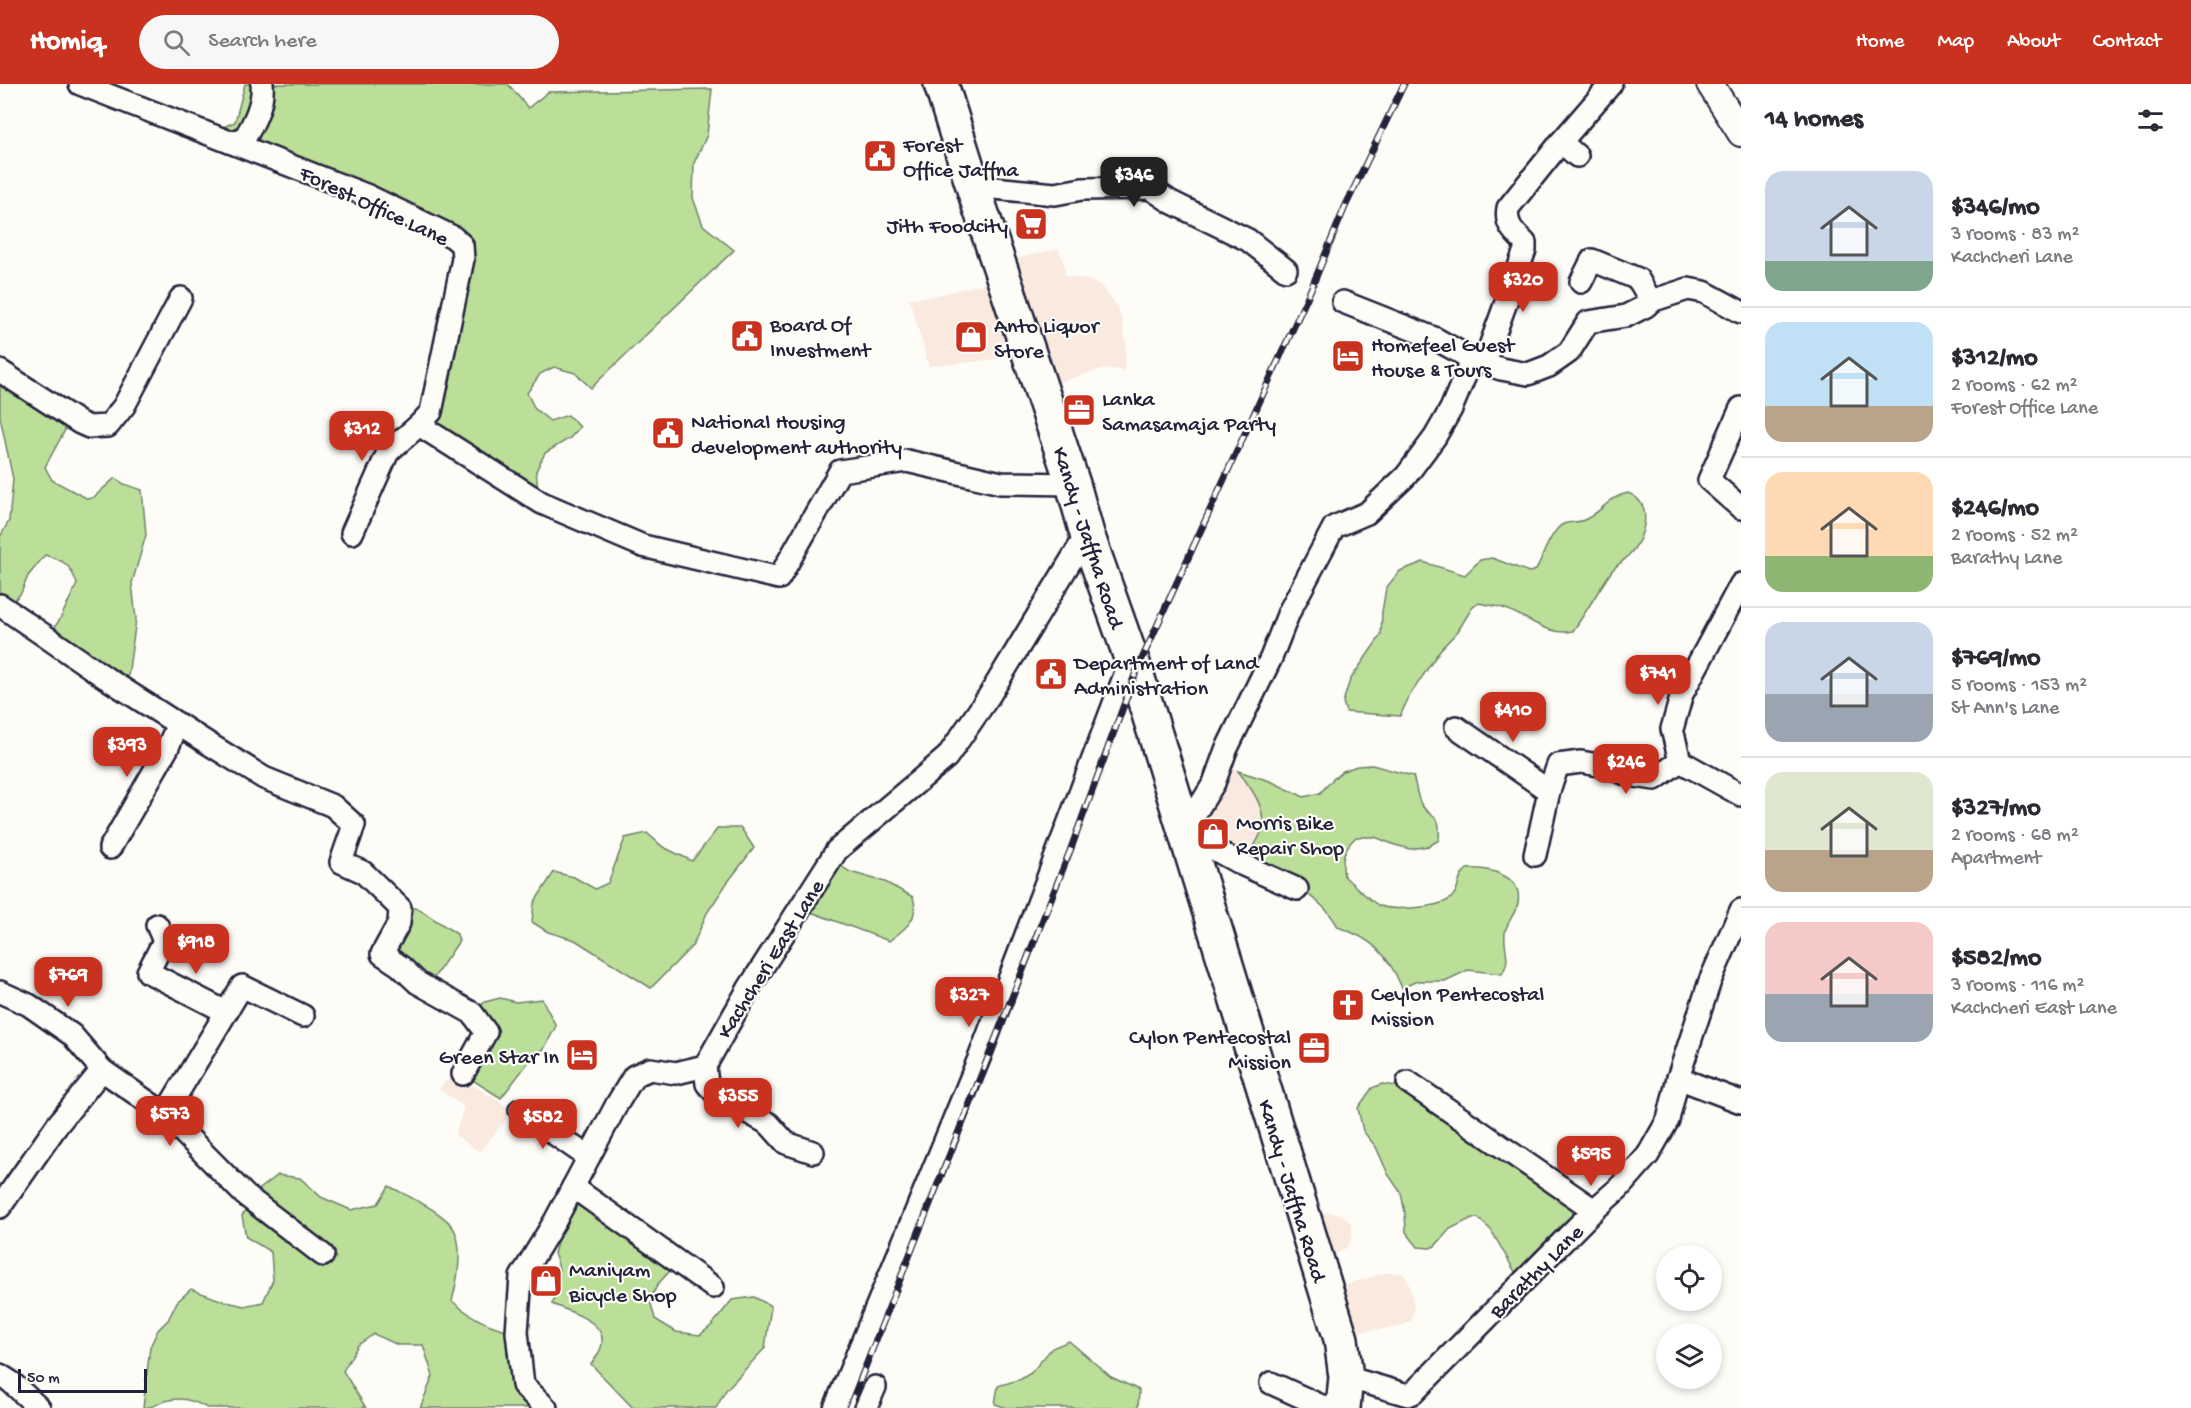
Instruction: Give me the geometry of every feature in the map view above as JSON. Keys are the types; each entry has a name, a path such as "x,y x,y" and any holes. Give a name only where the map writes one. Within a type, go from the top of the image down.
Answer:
{"highway":[{"name":"Kandy - Jaffna Road","path":"941,84 1087,534 1131,659 1184,830 1341,1340 1344,1393"}],"street":[{"name":"Forest Office Lane","path":"80,84 366,195 453,237 462,245 463,259 436,392 431,412 419,425"},
{"path":"230,142 244,139 254,122 262,93 262,84"},
{"path":"1297,889 1241,864 1184,830 1214,783 1226,750 1271,658 1289,612 1334,527 1367,513 1406,476 1452,410 1478,361 1525,250 1525,243 1512,231 1506,218 1508,208 1560,142 1611,84"},
{"path":"1710,84 1741,133"},
{"path":"1560,142 1578,156"},
{"path":"973,186 1056,194 1082,189 1150,189 1171,202 1248,240 1286,270"},
{"path":"1581,282 1592,260 1638,279 1651,301"},
{"path":"1343,302 1434,338 1478,361 1501,369 1528,374 1549,366 1569,352 1588,322 1626,316 1651,301 1688,289 1704,292 1741,312"},
{"path":"0,371 80,423 89,427 108,426 124,406 181,298"},
{"path":"1741,408 1709,480 1741,508"},
{"path":"352,533 388,452 419,425 542,503 643,546 779,578 840,471 907,461 1001,483 1072,484"},
{"name":"Kachcheri East Lane","path":"705,1066 749,988 837,850 947,757 989,696 1087,534"},
{"path":"1741,584 1682,694 1672,729 1680,761 1741,795"},
{"path":"0,604 106,678 264,778 333,806 354,825 342,862 363,872 399,908 399,922 382,954 400,966 418,984 472,1013 486,1032 463,1074"},
{"path":"836,1408 980,1056 1131,659"},
{"path":"110,848 167,749 178,724"},
{"path":"1456,727 1549,791"},
{"path":"1535,855 1549,791 1558,765 1581,762 1610,767 1628,775 1655,779 1680,761"},
{"name":"Barathy Lane","path":"1344,1393 1412,1402 1431,1376 1594,1210 1619,1188 1648,1155 1668,1120 1678,1078 1710,981 1741,910"},
{"path":"157,925 164,941 148,972 226,1012"},
{"path":"165,1114 242,986 303,1016"},
{"path":"0,992 29,1005 72,1035 102,1070 165,1114 245,1195 323,1255"},
{"path":"546,1408 523,1385 518,1332 521,1277 634,1076 650,1069 676,1073 705,1066 707,1084 718,1096 769,1124 786,1143 813,1152"},
{"path":"0,1207 7,1181 58,1125 102,1070"},
{"path":"1678,1078 1741,1102"},
{"path":"1408,1082 1594,1210"},
{"path":"520,1110 588,1157"},
{"path":"573,1187 713,1287"},
{"path":"0,1375 39,1408"},
{"path":"1271,1383 1326,1408"},
{"path":"866,1408 875,1387"}],"shaded area":[{"path":"1059,249 1065,276 1089,280 1100,285 1115,303 1122,319 1126,345 1124,371 1099,370 1040,388 1027,347 1009,356 990,360 929,366 909,298 929,297 983,284 1003,275 1006,261"},
{"path":"1226,764 1238,771 1253,790 1259,801 1263,821 1260,835 1241,864 1185,833"},
{"path":"451,1075 481,1090 513,1111 480,1152 455,1135 464,1107 439,1089"},
{"path":"1328,1212 1342,1215 1352,1224 1352,1239 1347,1247 1338,1253 1316,1260 1303,1220"},
{"path":"1384,1273 1403,1273 1406,1277 1414,1310 1411,1321 1398,1327 1339,1334 1325,1291"}],"green space":[{"path":"245,84 508,84 528,108 548,92 712,89 707,135 694,163 693,198 703,225 734,250 591,388 575,373 554,367 540,374 527,393 535,409 550,421 568,415 580,427 570,438 545,453 536,471 538,488 419,425 462,245 209,133 235,122"},
{"path":"0,371 57,408 65,430 45,467 52,480 88,499 94,497 115,478 124,484 142,490 146,535 132,583 136,619 126,691 48,638 77,584 72,572 62,562 45,555 28,576 21,593 6,609 0,605 0,537 9,521 13,479 0,417"},
{"path":"1628,493 1642,505 1643,531 1634,549 1611,572 1573,631 1547,629 1506,609 1478,603 1473,606 1458,631 1440,650 1410,695 1400,716 1346,712 1343,702 1350,680 1381,635 1386,588 1400,571 1423,562 1465,575 1480,560 1492,558 1529,572 1536,570 1551,538 1561,526 1584,520 1610,501"},
{"path":"1372,765 1413,776 1421,804 1439,824 1439,840 1429,846 1410,849 1375,837 1356,837 1344,855 1344,876 1376,904 1387,908 1418,908 1447,901 1455,894 1462,875 1467,869 1493,872 1509,879 1515,885 1518,893 1518,903 1506,929 1507,958 1502,974 1468,970 1445,981 1417,981 1402,988 1391,966 1378,949 1361,937 1338,927 1330,915 1309,895 1241,864 1260,835 1263,817 1258,800 1238,771 1270,781 1304,797 1320,793 1343,771 1357,766"},
{"path":"718,828 741,828 754,848 707,913 693,945 651,988 575,940 548,932 532,922 534,903 554,872 574,877 595,889 608,883 625,838 647,833 663,847 692,861"},
{"path":"831,859 850,872 885,882 913,897 915,905 910,923 889,941 800,908"},
{"path":"400,908 417,908 457,934 459,941 427,988 382,954"},
{"path":"500,998 516,1002 542,999 556,1026 544,1049 534,1055 501,1098 463,1074 486,1032 472,1013 485,1002"},
{"path":"1382,1084 1418,1089 1594,1210 1522,1284 1491,1230 1478,1218 1472,1218 1450,1229 1435,1246 1418,1247 1406,1232 1401,1193 1388,1174 1376,1147 1363,1131 1358,1108 1372,1088"},
{"path":"278,1175 300,1178 321,1197 351,1210 378,1204 389,1186 426,1206 451,1224 459,1247 452,1301 482,1321 517,1332 523,1385 546,1408 420,1408 433,1376 423,1345 398,1345 374,1334 358,1345 343,1371 366,1408 207,1408 192,1401 176,1399 143,1408 150,1347 158,1330 168,1320 177,1302 191,1289 244,1306 263,1302 273,1280 271,1252 246,1237 242,1216 256,1192"},
{"path":"573,1187 678,1262 658,1284 650,1300 655,1319 676,1332 700,1335 712,1325 732,1300 754,1297 771,1306 765,1348 726,1390 716,1408 633,1408 591,1364 600,1351 602,1341 600,1332 585,1319 552,1304 559,1279 554,1254 558,1238 555,1221"},
{"path":"1069,1341 1111,1377 1139,1390 1138,1408 1007,1408 995,1404 998,1386 1021,1379 1031,1373 1052,1348"}],"railway":[{"path":"849,1408 1070,851 1136,672 1311,289 1345,207 1404,84"}],"place":[{"name":"Forest Office Jaffna","path":"880,156"},
{"name":"Jith Foodcity","path":"1031,224"},
{"name":"Board Of Investment","path":"747,336"},
{"name":"Anto Liquor Store","path":"971,337"},
{"name":"Homefeel Guest House & Tours","path":"1348,356"},
{"name":"Lanka Samasamaja Party","path":"1079,410"},
{"name":"National Housing development authority","path":"668,433"},
{"name":"Department of Land Administration","path":"1051,674"},
{"name":"Morris Bike Repair Shop","path":"1213,834"},
{"name":"Ceylon Pentecostal Mission","path":"1348,1005"},
{"name":"Cylon Pentecostal Mission","path":"1314,1048"},
{"name":"Green Star In","path":"582,1055"},
{"name":"Maniyam Bicycle Shop","path":"546,1281"}]}
